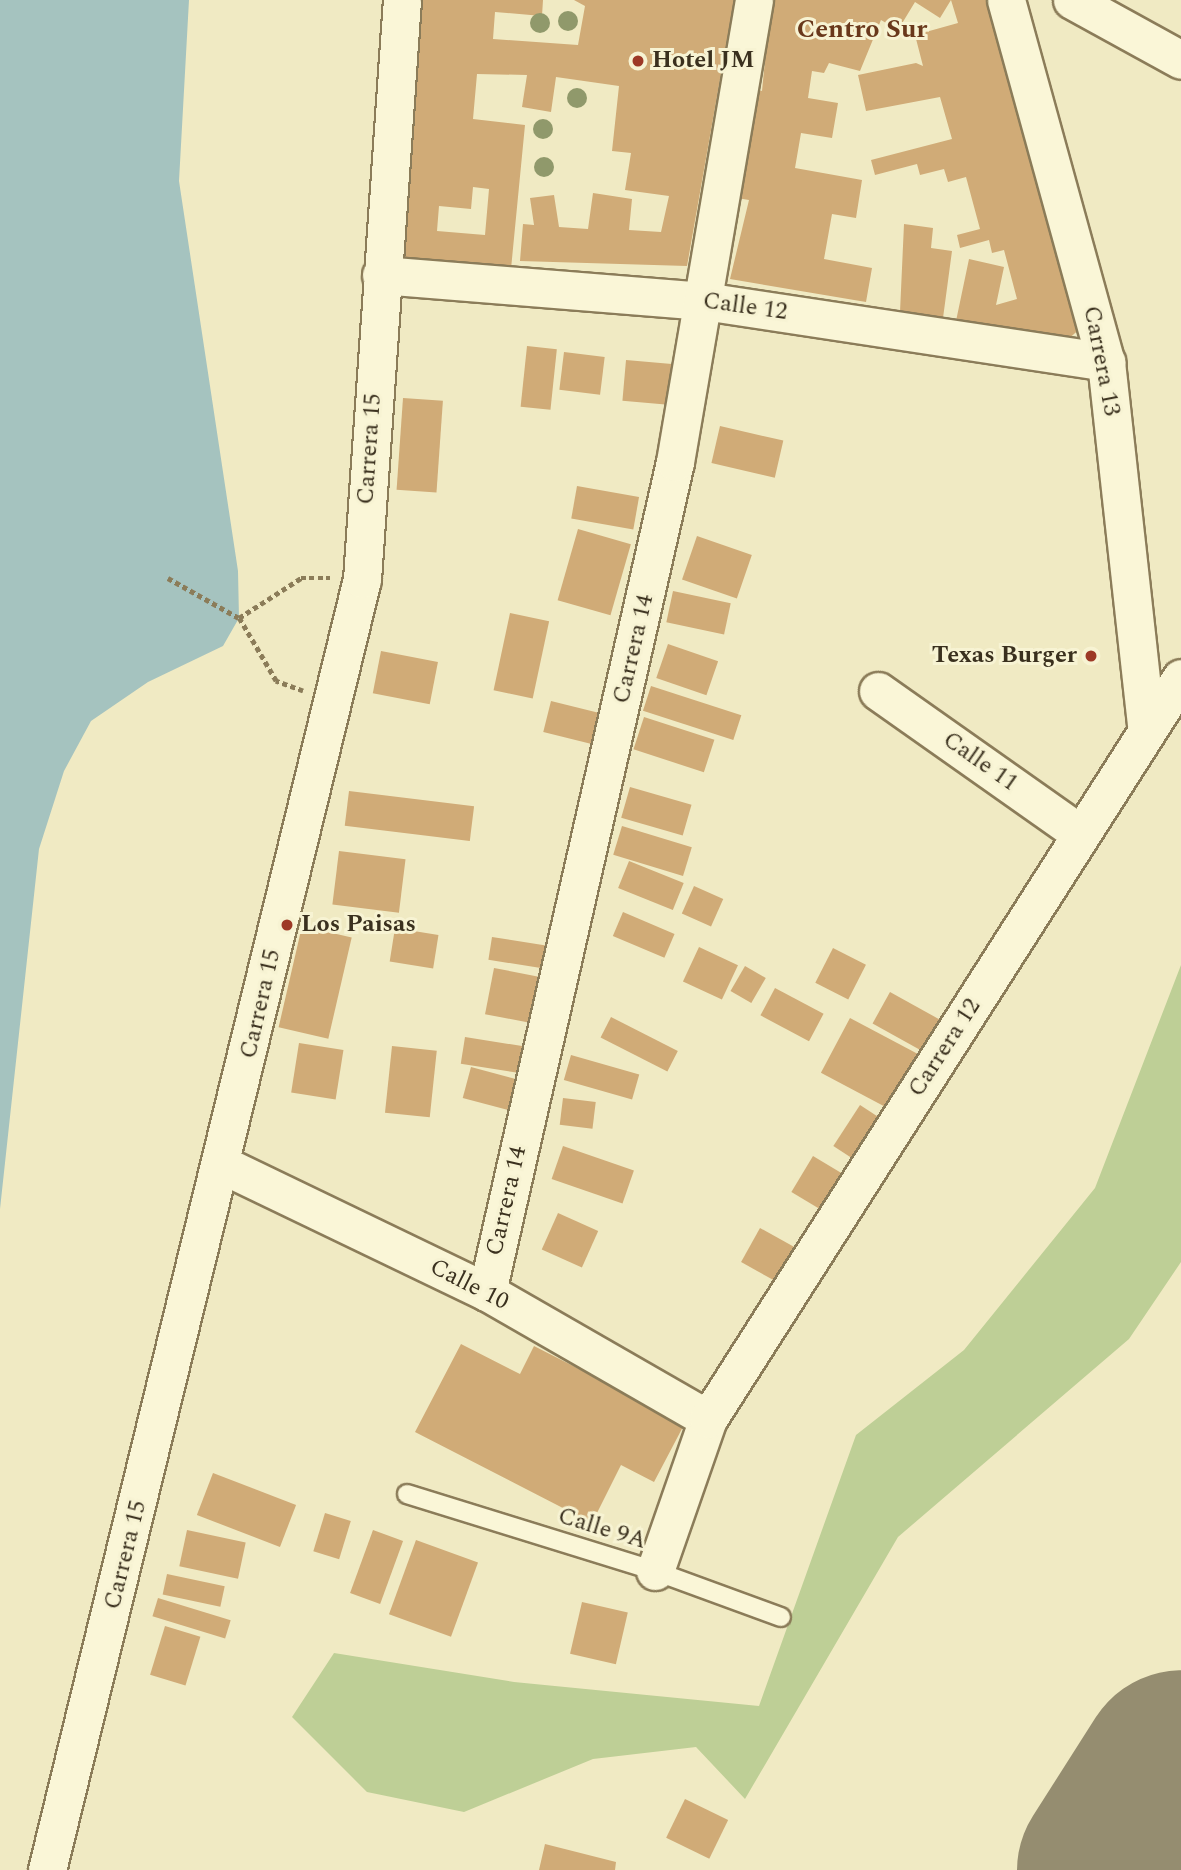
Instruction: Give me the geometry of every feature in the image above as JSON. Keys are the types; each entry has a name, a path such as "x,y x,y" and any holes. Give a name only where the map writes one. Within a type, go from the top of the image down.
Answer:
{"street":[{"name":"Carrera 15","path":"47,1870 223,1165 362,579 402,0"},
{"name":"Carrera 14","path":"487,1292 657,546 704,300 754,0"},
{"name":"Carrera 13","path":"1006,0 1106,362 1147,731"},
{"path":"1072,0 1181,60"},
{"name":"Calle 12","path":"381,275 704,300 1106,362"},
{"name":"Carrera 12","path":"655,1571 708,1419 1181,678"},
{"name":"Calle 11","path":"878,691 1081,834"},
{"name":"Calle 10","path":"223,1165 487,1292 708,1419"}],"lane":[{"name":"Calle 9A","path":"407,1494 655,1571 781,1617"}],"path":[{"path":"168,578 239,618 276,681 333,702"},
{"path":"239,618 301,578 362,579"}],"green space":[{"path":"1181,965 1181,1262 1129,1339 898,1537 745,1799 696,1747 593,1759 464,1812 367,1792 292,1717 334,1653 514,1682 759,1706 856,1435 964,1350 1095,1188"}],"water":[{"path":"0,0 189,0 179,181 238,571 239,618 223,646 148,682 91,721 64,771 39,849 0,1209"}],"building":[{"path":"420,0 543,0 542,16 495,12 493,39 578,45 585,6 574,0 734,0 687,266 520,261 523,224 534,225 530,198 554,195 559,227 588,229 593,193 632,199 629,230 661,232 669,196 625,190 631,153 612,151 619,86 556,77 551,112 522,107 527,75 477,74 473,119 525,125 511,269 396,258 411,34 418,35","holes":["473,187 489,189 485,235 437,231 439,206 471,209"]},
{"path":"771,0 951,0 940,18 915,2 898,30 881,20 860,71 829,63 824,73 812,71 808,98 838,103 832,138 801,133 795,168 862,180 856,218 832,214 824,259 872,268 866,302 730,279 749,200 737,198 755,89 762,91"},
{"path":"951,0 992,0 1083,326 1065,342 956,321 969,259 1004,267 996,305 1017,299 1004,250 992,253 989,240 960,248 957,235 980,229 966,177 948,182 944,169 920,175 917,164 875,175 871,160 952,139 940,97 866,111 858,75 916,63 923,66 915,35 958,23"},
{"path":"904,224 933,228 931,248 952,251 943,318 900,312"},
{"path":"527,346 557,349 550,410 521,407"},
{"path":"564,352 605,357 600,395 559,390"},
{"path":"626,360 672,364 668,405 622,401"},
{"path":"403,398 443,401 436,493 397,490"},
{"path":"720,426 783,441 775,478 711,463"},
{"path":"577,486 639,497 633,529 571,518"},
{"path":"578,529 631,544 610,615 558,600"},
{"path":"697,536 752,555 737,598 682,579"},
{"path":"673,591 731,603 724,635 666,622"},
{"path":"510,613 549,621 533,699 494,690"},
{"path":"668,644 718,661 706,695 656,678"},
{"path":"381,651 438,662 430,704 373,693"},
{"path":"651,686 741,715 733,740 643,711"},
{"path":"551,701 603,714 596,745 543,732"},
{"path":"644,717 714,740 704,772 633,749"},
{"path":"630,787 692,805 683,835 621,818"},
{"path":"349,791 474,806 470,841 345,826"},
{"path":"622,826 692,847 683,876 613,855"},
{"path":"339,851 406,859 399,913 332,905"},
{"path":"629,861 684,883 673,910 618,888"},
{"path":"694,886 723,899 711,926 682,913"},
{"path":"623,912 675,934 664,958 613,936"},
{"path":"302,926 352,937 328,1039 279,1027"},
{"path":"395,928 438,935 433,968 390,962"},
{"path":"492,937 552,947 549,969 488,960"},
{"path":"699,947 738,965 722,1000 683,981"},
{"path":"833,948 866,965 848,1000 815,983"},
{"path":"745,966 766,978 751,1003 730,991"},
{"path":"494,968 549,979 540,1025 485,1014"},
{"path":"775,988 824,1014 809,1041 760,1015"},
{"path":"890,992 949,1025 932,1056 873,1023"},
{"path":"611,1017 678,1051 667,1072 601,1037"},
{"path":"850,1018 919,1055 890,1109 821,1073"},
{"path":"465,1037 525,1047 521,1073 461,1064"},
{"path":"299,1043 343,1050 336,1099 291,1092"},
{"path":"392,1046 437,1051 430,1117 385,1113"},
{"path":"571,1055 639,1075 632,1100 564,1080"},
{"path":"471,1067 525,1081 517,1112 463,1098"},
{"path":"563,1098 596,1102 592,1129 560,1125"},
{"path":"860,1105 891,1125 864,1166 833,1146"},
{"path":"563,1146 634,1170 623,1204 552,1179"},
{"path":"813,1156 845,1175 823,1211 791,1192"},
{"path":"558,1213 598,1231 582,1267 542,1250"},
{"path":"760,1228 804,1252 785,1286 741,1262"},
{"path":"461,1344 520,1374 534,1346 685,1423 654,1482 621,1465 592,1523 415,1432"},
{"path":"213,1473 296,1505 280,1547 197,1515"},
{"path":"325,1513 351,1521 339,1559 313,1551"},
{"path":"187,1530 246,1542 238,1579 179,1566"},
{"path":"373,1530 403,1541 380,1604 350,1593"},
{"path":"416,1540 478,1563 451,1637 389,1614"},
{"path":"167,1574 225,1586 220,1607 163,1595"},
{"path":"158,1598 231,1620 225,1638 152,1616"},
{"path":"582,1602 628,1613 616,1664 570,1654"},
{"path":"165,1626 200,1637 185,1686 150,1675"},
{"path":"685,1799 728,1820 709,1859 666,1838"},
{"path":"545,1844 616,1862 615,1870 539,1870"}],"runway":[{"path":"1118,1870 1181,1771"}],"place":[{"name":"Hotel JM","path":"638,61"},
{"name":"Texas Burger","path":"1091,656"},
{"name":"Los Paisas","path":"287,925"}],"district":[{"name":"Centro Sur","path":"862,30"}]}
